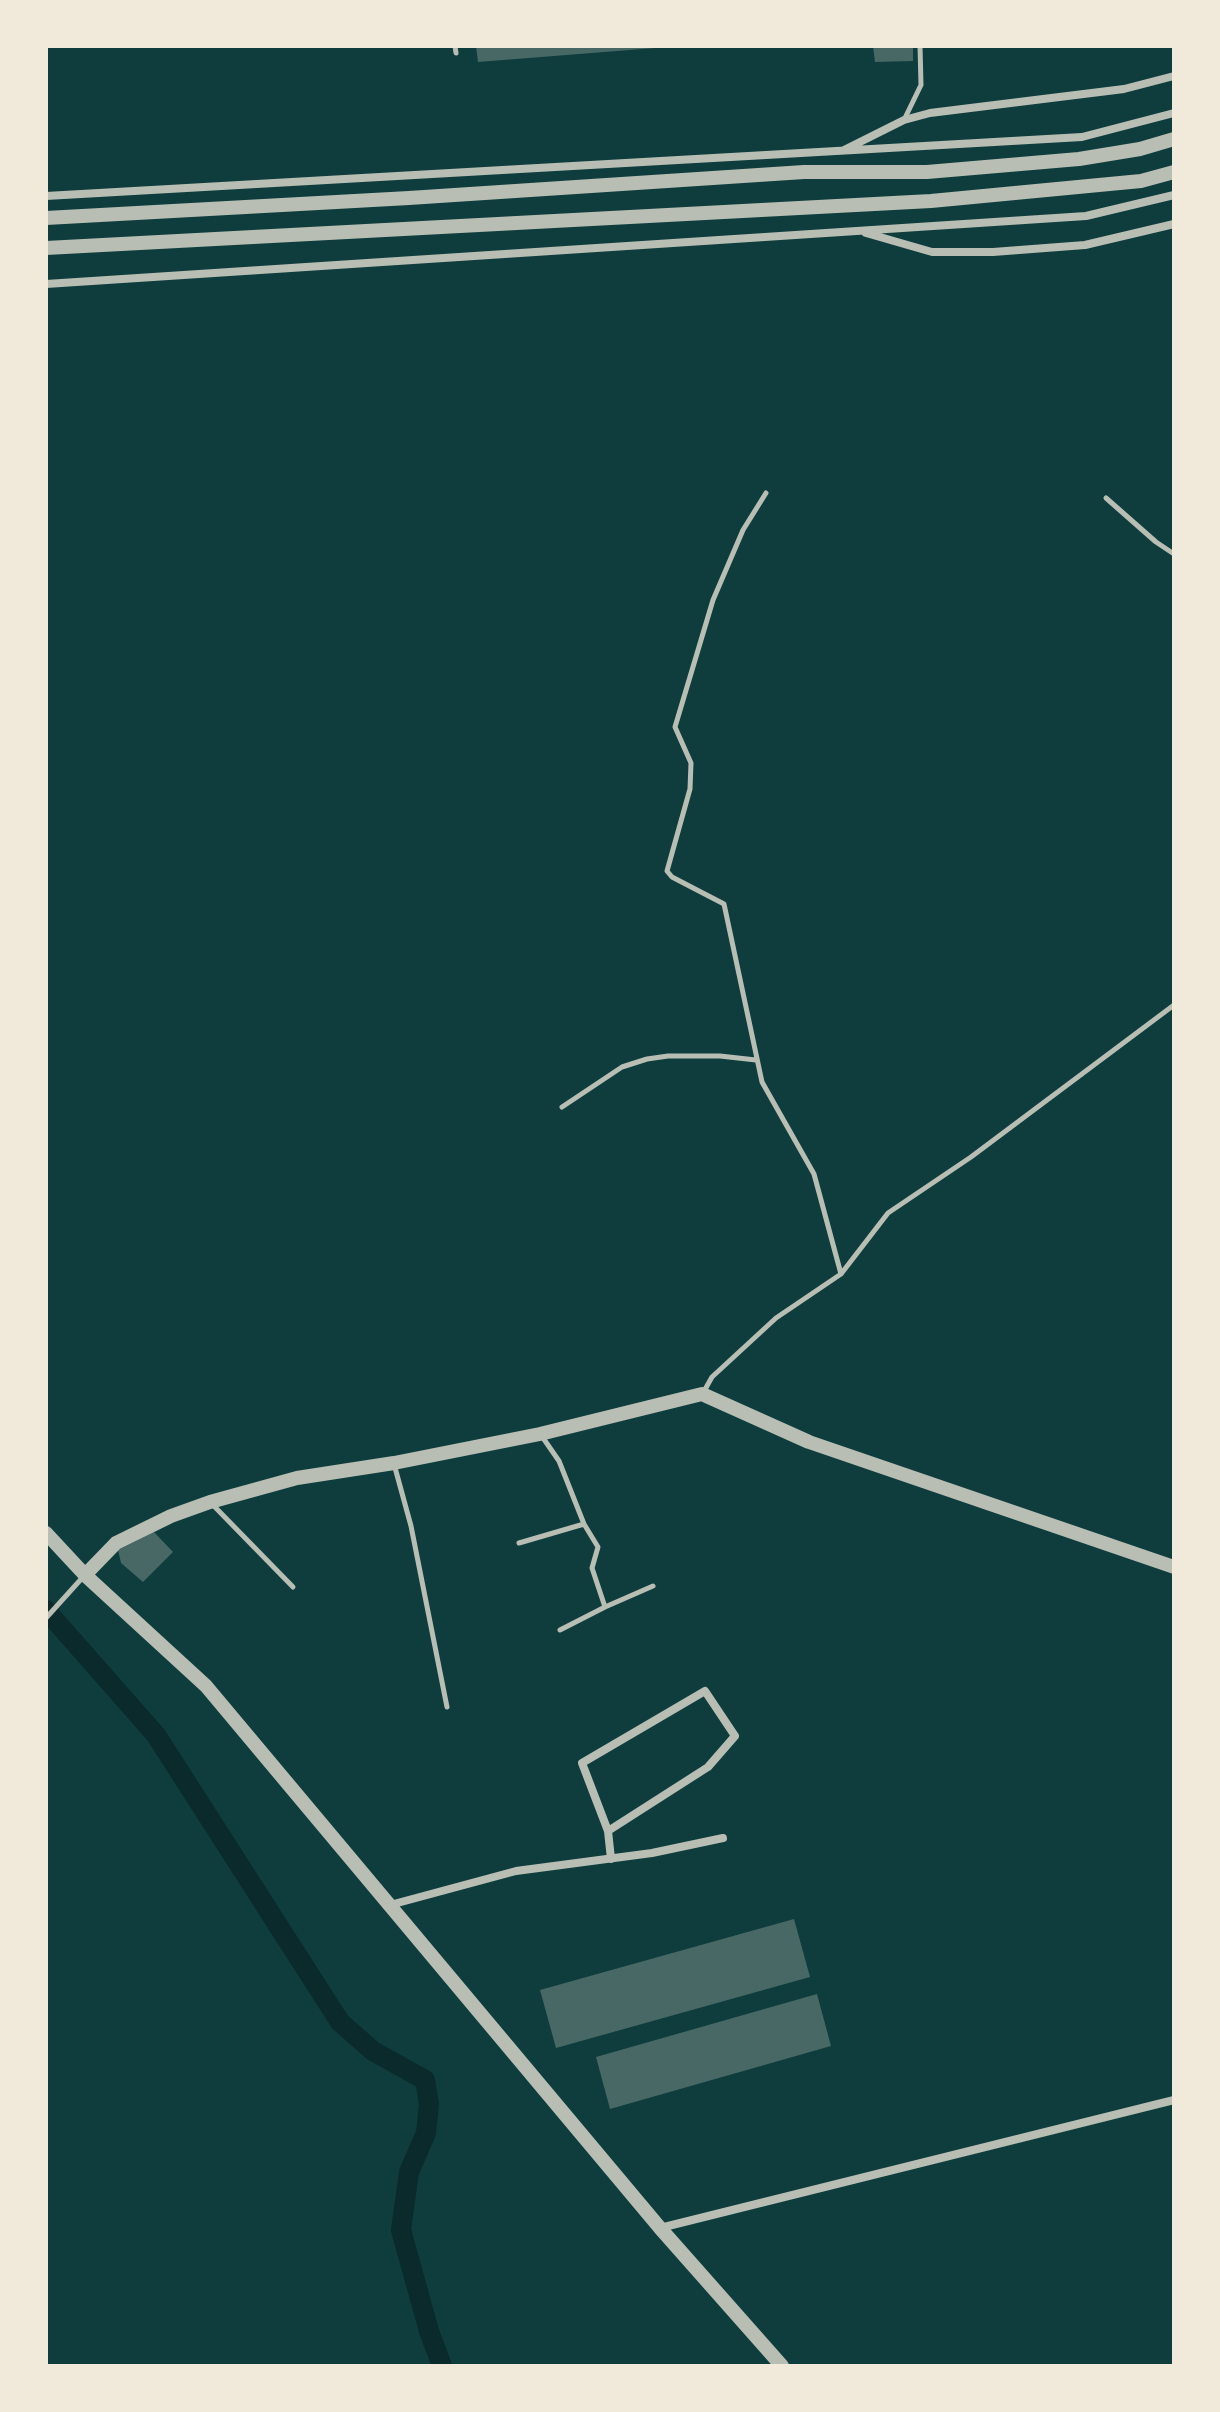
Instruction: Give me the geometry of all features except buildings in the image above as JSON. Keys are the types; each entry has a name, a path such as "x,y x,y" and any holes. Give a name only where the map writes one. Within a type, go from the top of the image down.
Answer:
{"street":[{"path":"840,153 904,120 930,113 1124,89 1174,76"},
{"path":"46,196 1082,137 1174,113"},
{"path":"46,218 804,172 927,172 1079,159 1140,149 1174,139"},
{"path":"46,248 931,201 1141,181 1174,172"},
{"path":"46,284 1086,216 1174,195"},
{"path":"858,231 932,252 993,252 1085,245 1174,224"},
{"path":"85,1575 116,1543 171,1516 210,1502 297,1478 394,1463 540,1434 702,1394 809,1442 1174,1567"},
{"path":"46,1533 85,1575 206,1686 660,2228 782,2366"},
{"path":"608,1831 708,1767 735,1736 705,1691 582,1763 608,1831 611,1859"},
{"path":"390,1905 516,1871 652,1853 723,1838"},
{"path":"660,2228 1174,2100"}],"lane":[{"path":"904,120 921,85 920,46"},
{"path":"766,493 743,530 713,600 675,727 691,763 690,789 667,871 672,877 724,904 762,1082 814,1174 841,1274"},
{"path":"1106,498 1174,554"},
{"path":"702,1394 712,1377 776,1318 841,1274 888,1213 971,1157 1174,1005"},
{"path":"562,1107 622,1067 647,1059 720,1056 756,1060"},
{"path":"540,1434 559,1461 584,1524 598,1547 592,1568 605,1607"},
{"path":"394,1463 411,1526 447,1707"},
{"path":"210,1502 293,1587"},
{"path":"519,1543 584,1524"},
{"path":"46,1618 85,1575"},
{"path":"560,1630 653,1586"}],"waterway":[{"path":"46,1610 156,1735 340,2022 373,2051 425,2080 429,2104 426,2133 409,2172 401,2230 442,2366"}]}
